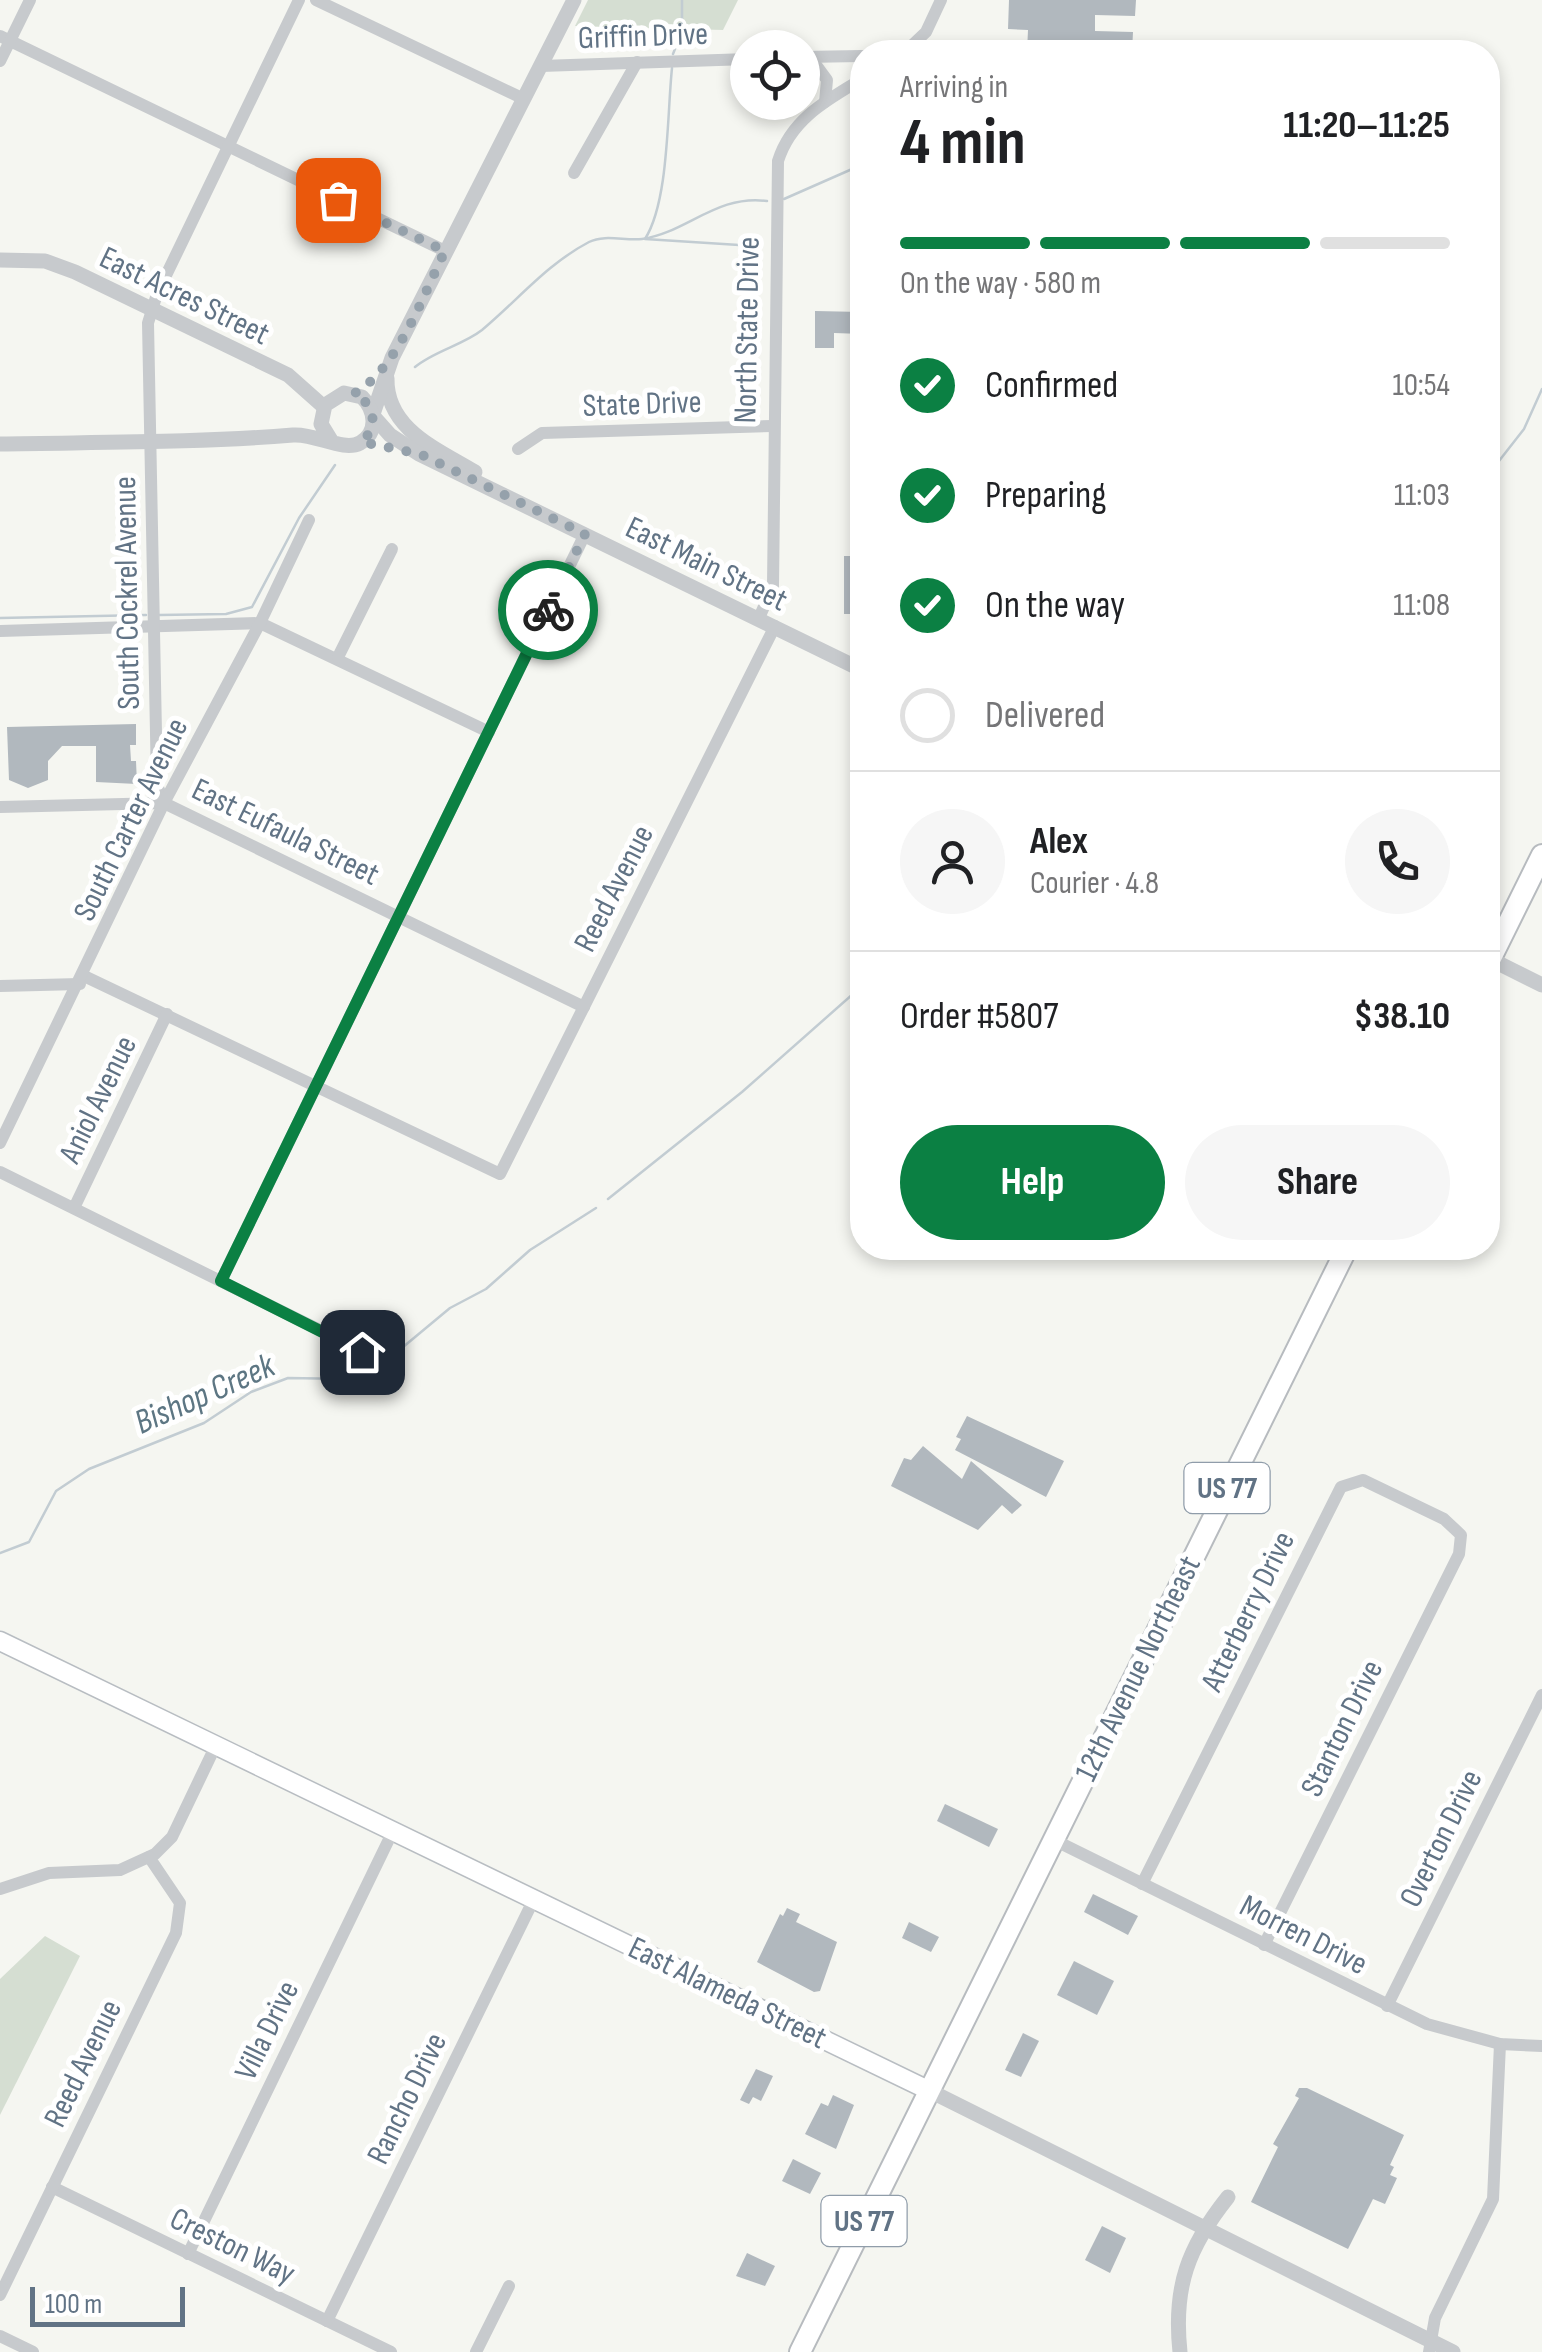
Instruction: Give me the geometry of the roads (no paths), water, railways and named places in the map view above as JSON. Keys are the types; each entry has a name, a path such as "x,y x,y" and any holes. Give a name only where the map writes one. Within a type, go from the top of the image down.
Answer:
{"main road":[{"path":"1500,937 1542,855"},
{"name":"12th Avenue Northeast","path":"928,2090 1341,1260"},
{"name":"East Alameda Street","path":"0,1641 928,2090"},
{"name":"US 77","path":"800,2352 928,2090"}],"street":[{"path":"0,61 5,38 30,0"},
{"path":"152,308 299,0"},
{"path":"316,0 524,99"},
{"path":"0,444 316,434 347,446 362,442 372,428 389,365 574,0"},
{"path":"917,40 926,32 941,0"},
{"path":"5,38 445,251"},
{"path":"820,57 850,56"},
{"name":"Griffin Drive","path":"541,66 730,59"},
{"path":"574,173 637,62"},
{"path":"820,70 827,80 824,102"},
{"name":"North State Drive","path":"759,618 773,586 778,161 787,137 824,102 850,86"},
{"name":"East Acres Street","path":"0,260 34,259 58,264 288,375 349,394"},
{"name":"South Cockrel Avenue","path":"152,308 148,323 157,785 164,803"},
{"path":"276,436 322,410 334,396 367,387 389,365"},
{"path":"389,365 390,402 409,431 538,510"},
{"name":"East Acres Street","path":"288,375 322,410"},
{"path":"349,394 368,404 373,416"},
{"path":"322,410 321,424 332,442"},
{"name":"East Main Street","path":"373,416 390,435 420,454 850,664"},
{"name":"State Drive","path":"518,449 542,433 772,426"},
{"name":"East Main Street","path":"362,442 420,454"},
{"name":"South Carter Avenue","path":"0,1143 82,980 164,803 260,623 309,520"},
{"path":"221,1281 585,534"},
{"path":"338,657 392,549"},
{"path":"0,630 260,623 489,732"},
{"name":"Reed Avenue","path":"318,1087 500,1174 775,626"},
{"name":"East Eufaula Street","path":"0,807 164,803 584,1007"},
{"path":"1500,966 1542,985"},
{"path":"0,986 82,980 166,1014 318,1087"},
{"name":"Aniol Avenue","path":"74,1208 166,1014"},
{"path":"0,1172 362,1352 383,1354"},
{"name":"Atterberry Drive","path":"1142,1884 1341,1487 1356,1480 1372,1484 1453,1524 1461,1535"},
{"name":"Stanton Drive","path":"1264,1945 1459,1554 1461,1535"},
{"name":"Overton Drive","path":"1387,2006 1542,1695"},
{"path":"0,1889 49,1873 115,1871 149,1858 172,1836 216,1745"},
{"name":"Villa Drive","path":"188,2254 394,1831"},
{"name":"Morren Drive","path":"1052,1839 1387,2006 1448,2032 1500,2044 1542,2046"},
{"name":"Reed Avenue","path":"0,2295 181,1916 173,1890 149,1858"},
{"name":"Rancho Drive","path":"328,2321 534,1899"},
{"path":"1431,2347 1435,2318 1492,2199 1500,2044"},
{"name":"East Alameda Street","path":"928,2090 1431,2347 1453,2352"},
{"name":"Creston Way","path":"52,2187 391,2352"},
{"path":"1180,2352 1177,2322 1182,2274 1228,2197"},
{"path":"476,2352 509,2286"},
{"path":"0,2336 33,2352"}],"waterway":[{"path":"673,54 682,31 682,0"},
{"path":"672,68 663,181 645,239 739,245"},
{"path":"784,199 850,170"},
{"path":"415,367 482,330 546,272 589,242 602,238 642,239 673,230 733,203 767,201"},
{"name":"Bishop Creek","path":"1500,460 1524,429 1542,389"},
{"path":"159,615 226,614 252,607 299,518 335,465"},
{"path":"0,618 146,615"},
{"name":"Bishop Creek","path":"608,1199 742,1092 850,997"},
{"name":"Bishop Creek","path":"0,1553 29,1542 56,1491 89,1469 204,1423 251,1392 288,1378 349,1379 379,1367 450,1308 486,1289 530,1250 596,1208"}]}
